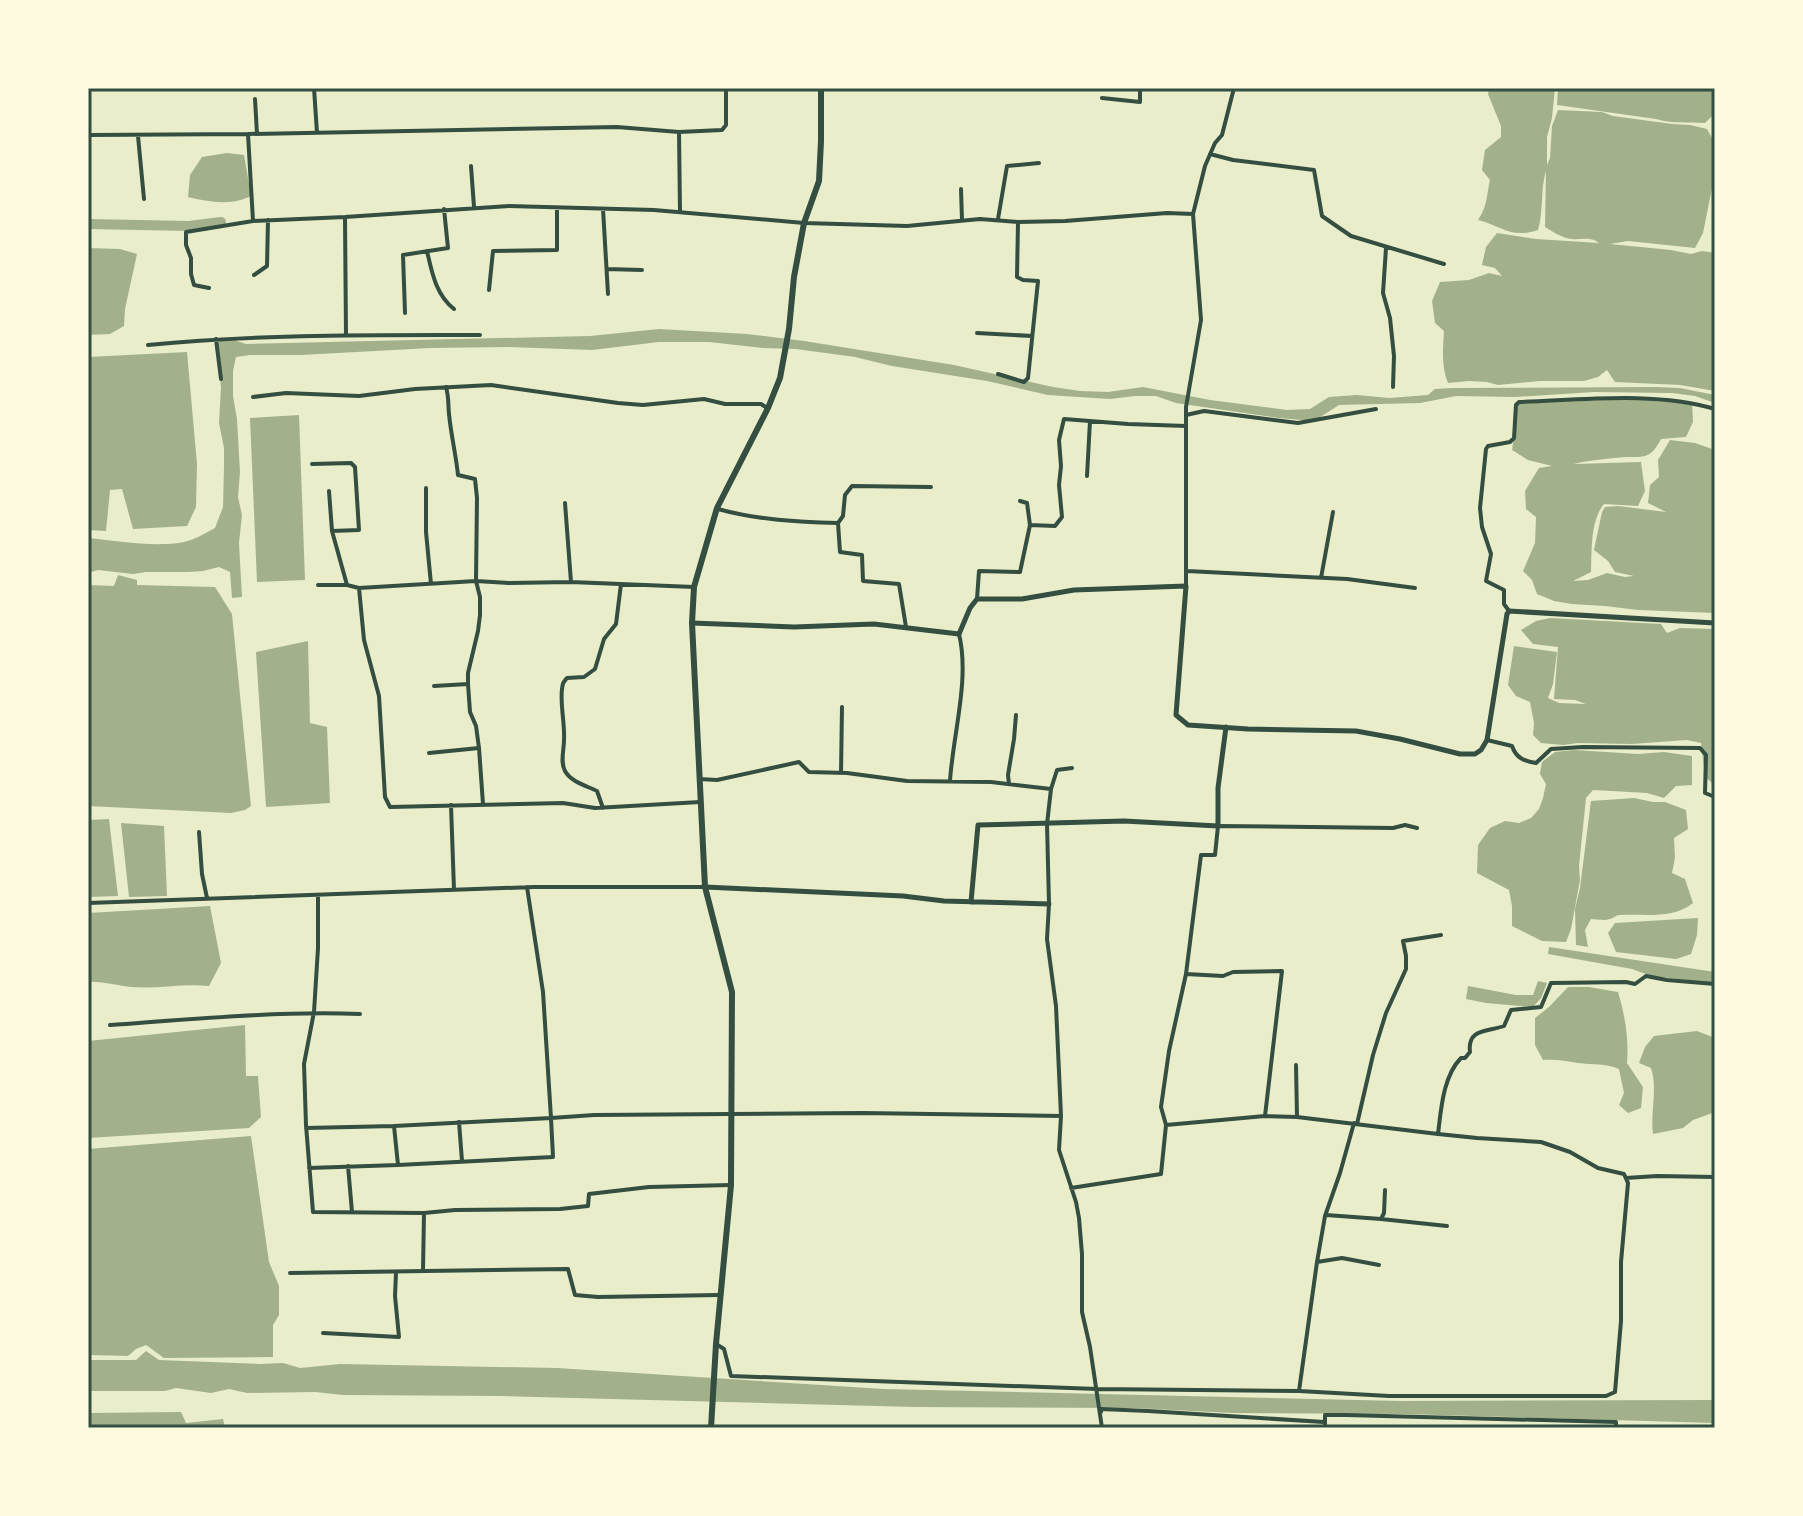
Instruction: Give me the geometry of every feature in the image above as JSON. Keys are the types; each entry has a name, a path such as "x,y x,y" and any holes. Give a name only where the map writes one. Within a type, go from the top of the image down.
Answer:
{"main road":[{"path":"711,1428 731,1185 732,992 705,887 692,623 694,587 717,508 780,378 804,223 819,181 821,88"}],"street":[{"path":"314,88 317,133"},
{"path":"88,135 617,127 679,132 724,128 726,88"},
{"path":"1102,98 1140,102 1140,88"},
{"path":"1234,88 1222,135 1205,166 1193,214 1201,320 1186,407 1187,571 1176,715 1188,725 1356,731 1460,754 1475,754 1487,740 1509,611"},
{"path":"255,99 257,134"},
{"path":"679,132 680,212"},
{"path":"248,134 253,221"},
{"path":"138,136 144,199"},
{"path":"1210,154 1233,160 1314,170 1322,216 1351,236 1444,264"},
{"path":"998,219 1007,166 1039,163"},
{"path":"471,166 474,207"},
{"path":"961,189 962,220"},
{"path":"209,288 194,285 186,232 253,221 474,207 680,212 804,223 907,226 962,220 1065,221 1167,213 1193,214"},
{"path":"489,290 493,251 557,250 557,208"},
{"path":"405,313 403,255 448,248 444,209"},
{"path":"603,209 608,294"},
{"path":"345,217 346,335"},
{"path":"254,275 267,266 268,220"},
{"path":"998,374 1024,382 1028,378 1038,281 1017,277 1018,222"},
{"path":"1386,248 1383,293 1390,318 1393,387"},
{"path":"427,251 433,278 445,302 454,309"},
{"path":"607,269 642,270"},
{"path":"977,333 1032,336"},
{"path":"148,345 216,339 346,335 480,335"},
{"path":"216,339 221,379"},
{"path":"253,397 286,393 359,396 491,385 630,404 666,404 704,399 725,404 761,404 768,408"},
{"path":"446,387 458,475 475,479 477,498 476,581 480,615 468,684 470,712 476,726 479,748 483,804"},
{"path":"1509,611 1504,604 1504,590 1486,581 1491,554 1482,527 1480,508 1486,449 1514,438 1516,405 1519,402 1611,398 1680,401 1715,409"},
{"path":"1186,415 1204,411 1298,423 1376,409"},
{"path":"1030,525 1055,526 1062,517 1059,440 1064,419 1186,426"},
{"path":"1087,476 1090,421"},
{"path":"312,464 351,463 355,467 359,530 332,531"},
{"path":"906,627 899,584 863,581 862,555 840,552 838,523 843,516 845,495 852,486 931,487"},
{"path":"426,488 431,584"},
{"path":"329,491 332,531 347,585"},
{"path":"950,781 960,702 963,652 959,634 977,599 979,571 1020,572 1030,525 1027,503 1020,501"},
{"path":"565,503 571,582"},
{"path":"717,508 783,521 838,523"},
{"path":"1321,578 1333,512"},
{"path":"1187,571 1360,580 1415,588"},
{"path":"318,585 359,588 476,581 694,587"},
{"path":"603,808 597,791 564,770 562,691 567,678 584,677 595,669 604,639 616,624 621,584"},
{"path":"977,599 1022,599 1074,590 1186,586"},
{"path":"359,588 364,640 379,696 385,797 390,807 563,803 603,808 700,802"},
{"path":"1509,611 1715,623"},
{"path":"692,623 794,627 874,624 959,634"},
{"path":"434,686 468,684"},
{"path":"841,773 842,707"},
{"path":"1009,784 1016,715"},
{"path":"1071,1188 1161,1174 1166,1125 1161,1107 1169,1051 1186,974 1201,855 1215,855 1218,788 1226,727"},
{"path":"1487,740 1512,746 1519,757 1536,763 1551,749 1700,748 1706,755 1705,793 1715,797"},
{"path":"429,753 479,748"},
{"path":"699,779 717,780 799,762 809,772 1051,789"},
{"path":"1072,768 1057,770 1051,789 1047,824 1047,939 1056,1006 1061,1116 1059,1150 1079,1218 1082,1312 1102,1428"},
{"path":"451,805 454,891"},
{"path":"971,902 978,825 1124,821 1218,826 1393,828 1405,825 1417,828"},
{"path":"199,832 207,898"},
{"path":"88,903 527,887 705,887 1049,904"},
{"path":"309,1168 553,1157 543,992 527,887"},
{"path":"318,896 314,1012 304,1064 313,1212 560,1209 588,1206 589,1194 649,1187 731,1185"},
{"path":"1299,1391 1326,1215 1356,1124 1386,1013 1406,969 1403,941 1441,935"},
{"path":"1186,974 1223,976 1233,972 1282,971 1265,1116"},
{"path":"1438,1134 1447,1085 1455,1064 1470,1052 1471,1040 1486,1029 1504,1026 1511,1010 1541,1007 1551,983 1635,984 1646,976 1715,984"},
{"path":"110,1025 314,1012 360,1014"},
{"path":"1296,1065 1297,1117"},
{"path":"306,1128 594,1115 862,1113 1061,1116"},
{"path":"716,1344 724,1349 731,1376 1389,1396 1606,1396 1615,1392 1628,1183 1624,1174 1598,1168 1570,1152 1541,1142 1477,1138 1297,1117 1265,1116 1166,1125"},
{"path":"459,1122 462,1161"},
{"path":"394,1126 398,1165"},
{"path":"348,1166 352,1212"},
{"path":"1626,1178 1715,1177"},
{"path":"1381,1219 1385,1190"},
{"path":"423,1271 424,1213"},
{"path":"1326,1215 1447,1226"},
{"path":"1317,1262 1342,1258 1379,1265"},
{"path":"290,1273 568,1269 575,1295 722,1295"},
{"path":"323,1333 399,1337 396,1273"},
{"path":"1102,1428 1101,1409 1324,1425 1325,1415 1616,1422 1616,1428"}],"shaded area":[{"path":"1489,88 1555,88 1547,137 1547,165 1552,126 1558,110 1602,112 1707,129 1714,142 1714,151 1715,148 1715,183 1703,233 1695,248 1628,241 1610,244 1691,254 1702,251 1715,253 1715,391 1680,385 1615,382 1607,370 1598,377 1584,381 1498,385 1469,381 1448,383 1443,364 1444,331 1435,323 1432,301 1440,282 1469,280 1489,273 1502,276 1495,268 1482,265 1486,247 1497,233 1599,243 1565,237 1545,227 1546,171 1538,230 1513,232 1478,220 1490,180 1482,170 1485,150 1501,137 1501,126 1488,94"},
{"path":"1558,88 1715,88 1715,113 1705,123 1674,122 1557,105"},
{"path":"227,153 244,155 251,196 228,202 188,197 190,175 202,157"},
{"path":"88,248 120,249 137,254 124,326 110,334 88,335"},
{"path":"659,329 804,341 954,365 1080,391 1108,392 1143,387 1287,410 1310,409 1329,397 1357,395 1389,398 1428,395 1435,389 1452,388 1680,388 1715,395 1715,403 1672,393 1456,396 1420,403 1339,405 1314,421 1176,403 1156,396 1110,399 1048,395 855,357 709,342 659,342 592,350 430,348 250,355 236,357 233,371 240,472 238,497 242,515 239,543 242,597 232,598 230,572 219,567 188,572 133,574 98,570 88,573 88,538 168,544 191,540 215,528 223,507 224,466 219,423 219,341 231,339 246,344 590,336"},
{"path":"187,352 197,464 196,507 187,526 133,529 122,489 110,490 106,531 88,530 88,357"},
{"path":"1588,397 1692,402 1693,422 1686,437 1661,439 1646,456 1574,464 1641,462 1645,491 1638,506 1604,504 1594,527 1591,572 1573,581 1588,580 1607,573 1634,576 1615,572 1608,561 1594,550 1602,512 1605,507 1618,506 1666,512 1648,503 1650,485 1659,477 1658,460 1670,440 1695,443 1715,450 1715,613 1638,610 1554,601 1537,594 1532,580 1523,571 1535,543 1536,517 1526,509 1525,491 1539,468 1552,466 1528,460 1512,450 1518,404"},
{"path":"299,415 305,580 257,582 250,418"},
{"path":"118,575 137,580 137,585 215,587 232,614 251,806 245,810 231,813 88,806 88,585 114,586"},
{"path":"1550,618 1661,624 1667,633 1680,628 1715,629 1715,785 1705,777 1701,743 1687,740 1563,745 1541,743 1533,735 1530,702 1516,696 1508,685 1514,646 1557,652 1548,698 1559,703 1586,704 1554,699 1558,647 1533,644 1521,630 1536,621"},
{"path":"308,641 310,723 327,727 330,803 266,807 256,652"},
{"path":"1574,750 1638,754 1664,752 1692,756 1692,785 1676,786 1664,798 1647,793 1593,790 1586,798 1580,880 1571,929 1566,942 1542,941 1512,926 1509,890 1477,873 1478,845 1490,828 1505,821 1519,823 1531,818 1539,809 1546,784 1540,774 1542,762 1555,752"},
{"path":"1634,798 1665,802 1686,810 1688,829 1674,838 1672,873 1685,879 1693,903 1669,914 1591,919 1585,930 1588,947 1576,945 1575,909 1591,801"},
{"path":"109,819 118,896 88,897 88,820"},
{"path":"121,823 164,826 167,896 129,897"},
{"path":"210,906 221,963 209,986 142,987 88,982 88,913"},
{"path":"1698,918 1691,954 1676,959 1616,952 1608,933 1615,923"},
{"path":"1549,947 1715,972 1715,983 1651,976 1632,969 1548,954"},
{"path":"1538,981 1547,983 1533,1007 1466,999 1468,986 1533,995"},
{"path":"1568,987 1618,992 1626,1027 1627,1063 1643,1087 1641,1108 1628,1113 1619,1105 1624,1093 1619,1069 1543,1060 1535,1045 1535,1018"},
{"path":"245,1025 246,1076 258,1076 261,1117 249,1128 88,1138 88,1041"},
{"path":"1697,1031 1715,1038 1715,1112 1693,1120 1683,1128 1653,1134 1653,1076 1651,1068 1639,1063 1645,1047 1654,1036"},
{"path":"251,1136 269,1262 279,1286 279,1315 273,1325 273,1357 164,1358 146,1345 128,1356 88,1355 88,1149"},
{"path":"146,1351 159,1360 283,1363 300,1368 340,1364 557,1368 884,1389 1401,1401 1715,1400 1715,1423 1405,1414 1232,1413 1134,1408 915,1407 315,1392 247,1393 229,1389 211,1393 176,1388 165,1391 88,1391 88,1360 136,1360"},
{"path":"181,1412 186,1423 223,1419 225,1428 88,1428 88,1413"}],"waterway":[{"path":"88,224 189,226 221,222"}]}
